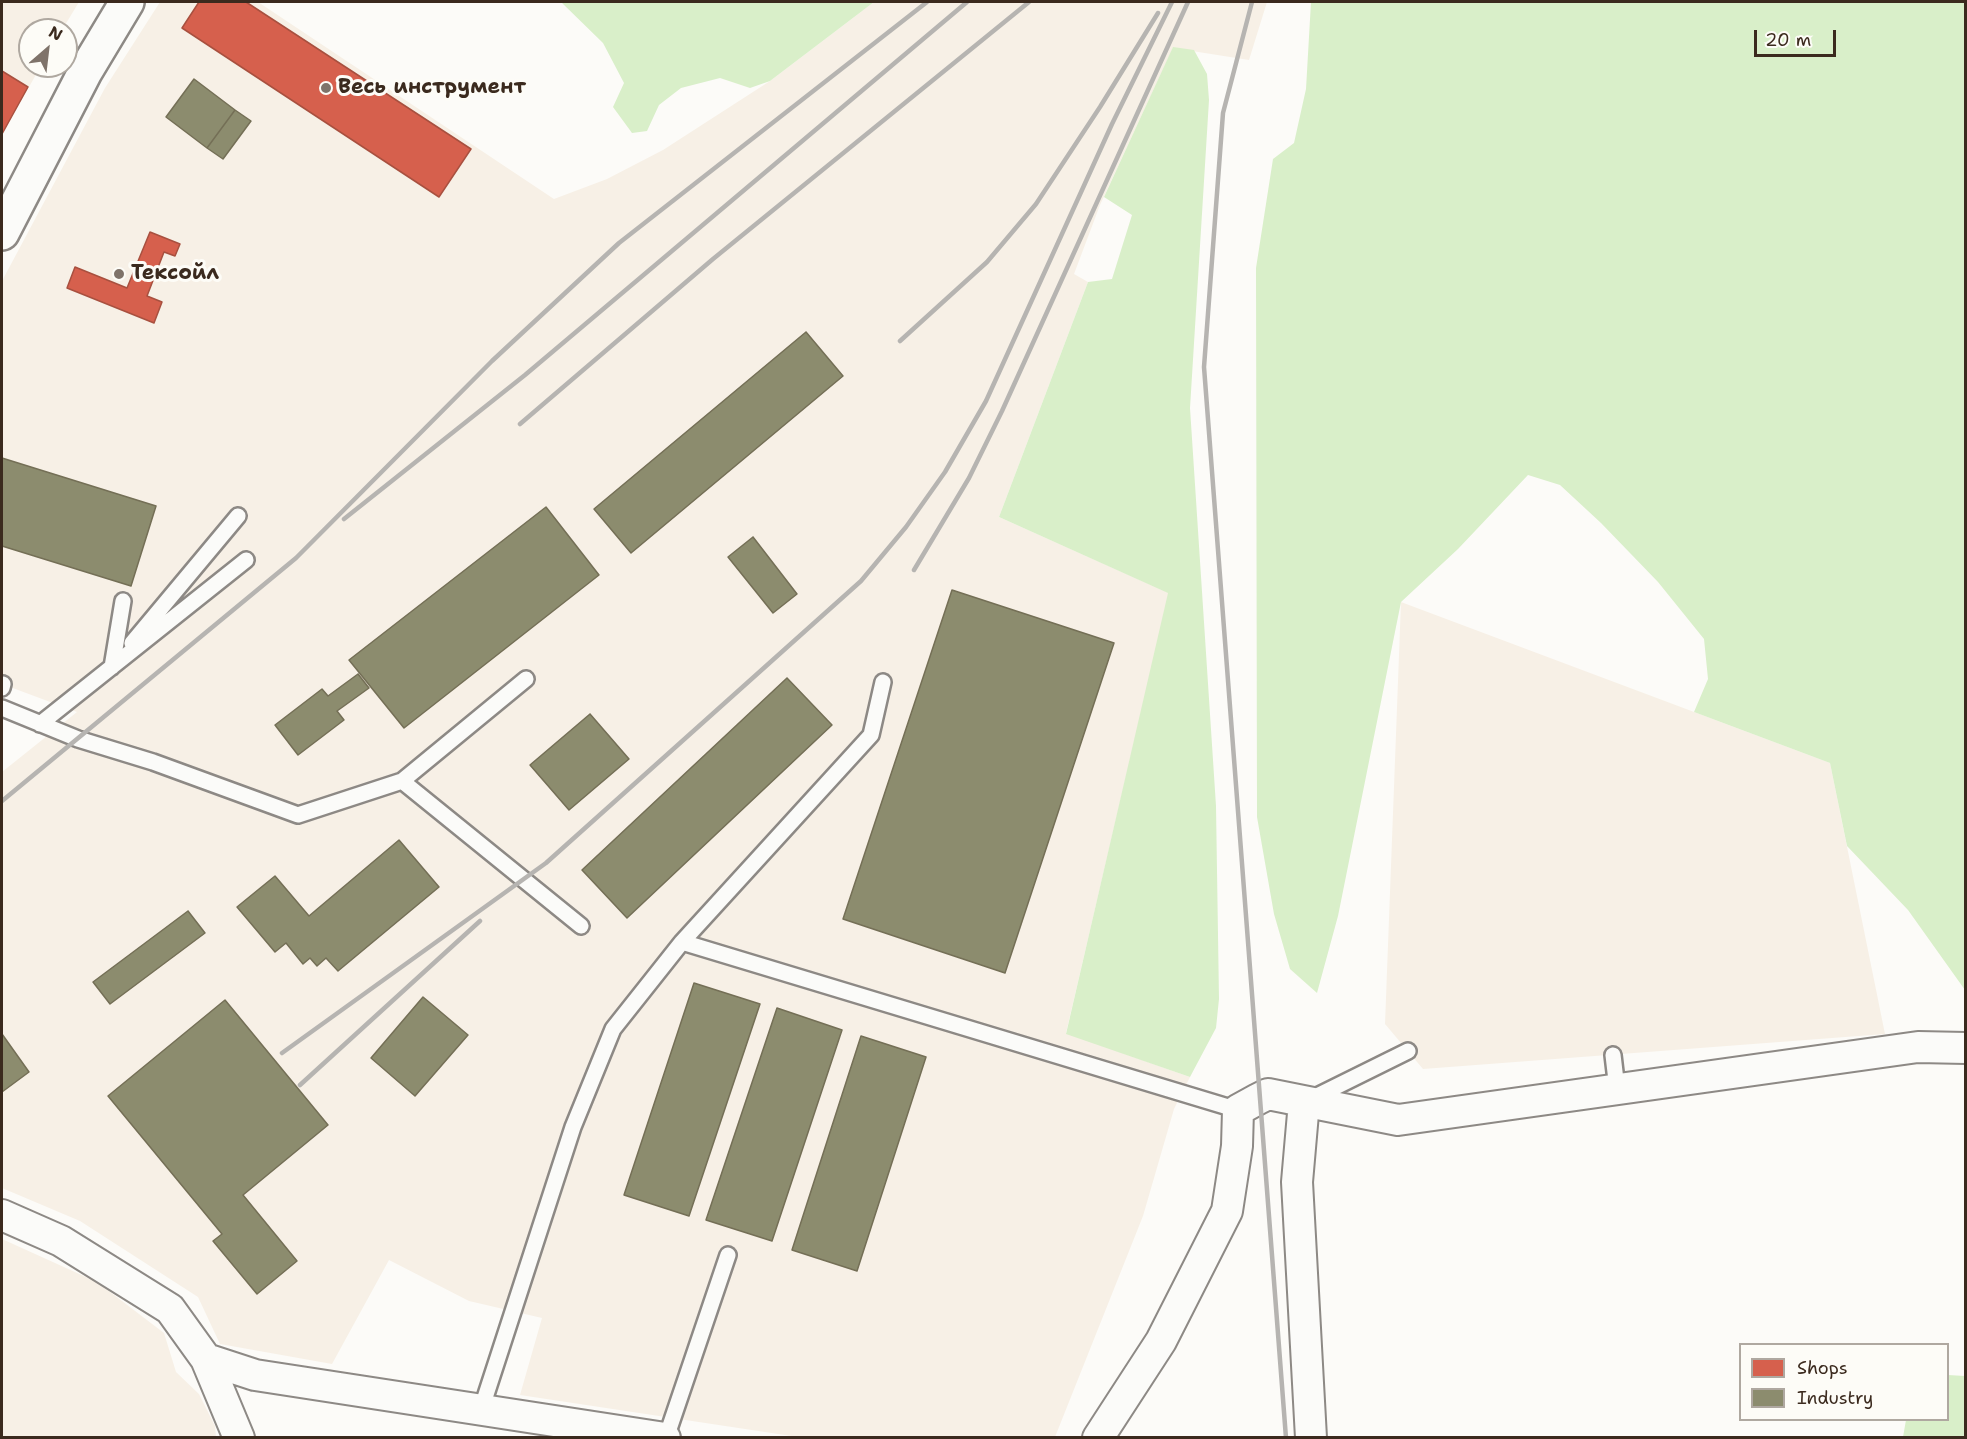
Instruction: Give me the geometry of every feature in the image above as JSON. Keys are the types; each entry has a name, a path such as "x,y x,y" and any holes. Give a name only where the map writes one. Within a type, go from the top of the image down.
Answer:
{"main road":[{"path":"2,233 85,72 127,2"}],"street":[{"path":"1098,1437 1161,1341 1227,1211 1237,1146 1238,1110 1268,1094 1398,1120 1918,1047 1965,1047"},
{"path":"1304,1102 1297,1182 1311,1437"},
{"path":"2,1215 61,1241 170,1309 206,1359 239,1437"},
{"path":"206,1359 255,1376 666,1437"}],"lane":[{"path":"112,667 238,516"},
{"path":"40,724 246,560"},
{"path":"112,667 123,601"},
{"path":"2,708 40,724 298,815 402,781 526,679"},
{"path":"482,1410 573,1127 613,1029 682,942 871,735 883,682"},
{"path":"402,781 581,926"},
{"path":"682,942 1238,1110"},
{"path":"1304,1102 1408,1051"},
{"path":"1613,1054 1617,1089"},
{"path":"666,1437 728,1255"}],"shaded area":[{"path":"2,2 79,2 69,18 18,18 18,78 34,78 2,134"},
{"path":"160,2 258,2 554,199 607,179 663,150 770,81 874,2 1267,2 1249,60 1173,48 1100,205 1074,274 1088,282 999,517 1169,593 1066,1033 1190,1077 1174,1109 1143,1216 1055,1437 798,1437 520,1395 542,1318 469,1301 389,1260 332,1364 220,1344 198,1297 80,1221 2,1188 2,772 77,712 2,684 2,281 105,88"},
{"path":"1401,602 1830,763 1885,1034 1423,1069 1385,1024"},
{"path":"2,1239 97,1282 164,1333 176,1372 199,1394 215,1426 216,1437 2,1437"}],"green space":[{"path":"561,2 874,2 770,81 750,88 720,78 681,88 659,105 647,131 632,133 613,107 624,83 603,43"},
{"path":"1311,2 1965,2 1965,990 1908,910 1847,846 1830,763 1694,712 1708,679 1704,639 1658,582 1601,523 1560,485 1528,475 1458,549 1401,602 1338,916 1317,993 1290,969 1274,914 1257,817 1256,268 1273,159 1294,143 1306,89"},
{"path":"1173,47 1194,50 1207,74 1209,100 1190,408 1216,806 1219,999 1216,1028 1190,1077 1066,1034 1168,593 999,517 1088,282 1112,279 1132,215 1104,197"},
{"path":"1949,1375 1965,1376 1965,1437 1903,1437 1906,1421 1949,1421"}],"building: Shops":[{"name":"Весь инструмент","path":"199,2 246,2 471,149 439,197 182,28"},
{"path":"2,71 28,87 2,134"},
{"path":"150,232 180,244 175,256 164,252 147,296 162,302 154,323 67,288 75,267 127,288"}],"building: Industry":[{"path":"194,79 235,110 207,148 166,117"},
{"path":"235,110 251,121 223,159 207,148"},
{"path":"806,332 843,376 631,553 594,509"},
{"path":"2,458 156,506 131,586 2,546"},
{"path":"546,507 599,575 404,728 349,660"},
{"path":"753,537 797,594 773,613 728,557"},
{"path":"952,590 1114,643 1005,973 843,919"},
{"path":"358,674 369,688 337,711 344,720 298,755 275,725 322,689 328,696"},
{"path":"787,678 832,725 627,918 582,870"},
{"path":"590,714 629,759 569,810 530,765"},
{"path":"399,840 439,887 338,971 326,958 317,966 310,958 303,964 286,943 275,952 237,907 275,876 309,916"},
{"path":"188,911 205,933 110,1004 93,982"},
{"path":"694,983 760,1004 689,1216 624,1195"},
{"path":"423,997 468,1035 415,1096 371,1058"},
{"path":"225,1000 328,1125 243,1195 297,1261 257,1294 213,1241 222,1234 108,1096"},
{"path":"777,1008 842,1030 772,1241 706,1220"},
{"path":"2,1034 29,1072 2,1092"},
{"path":"861,1036 926,1057 857,1271 792,1250"}],"railway":[{"path":"2,801 296,558 492,361 619,243 927,2"},
{"path":"344,519 525,375 967,2"},
{"path":"520,424 713,259 1029,2"},
{"path":"282,1053 546,863 861,581 906,527 945,472 986,401 1112,124 1172,2"},
{"path":"914,570 969,478 1002,411 1188,2"},
{"path":"1252,2 1223,113 1204,367 1286,1438"},
{"path":"900,341 987,262 1036,204 1158,13"},
{"path":"300,1085 480,921"}],"place":[{"name":"Весь инструмент","path":"326,88"},
{"name":"Тексойл","path":"119,274"}]}
